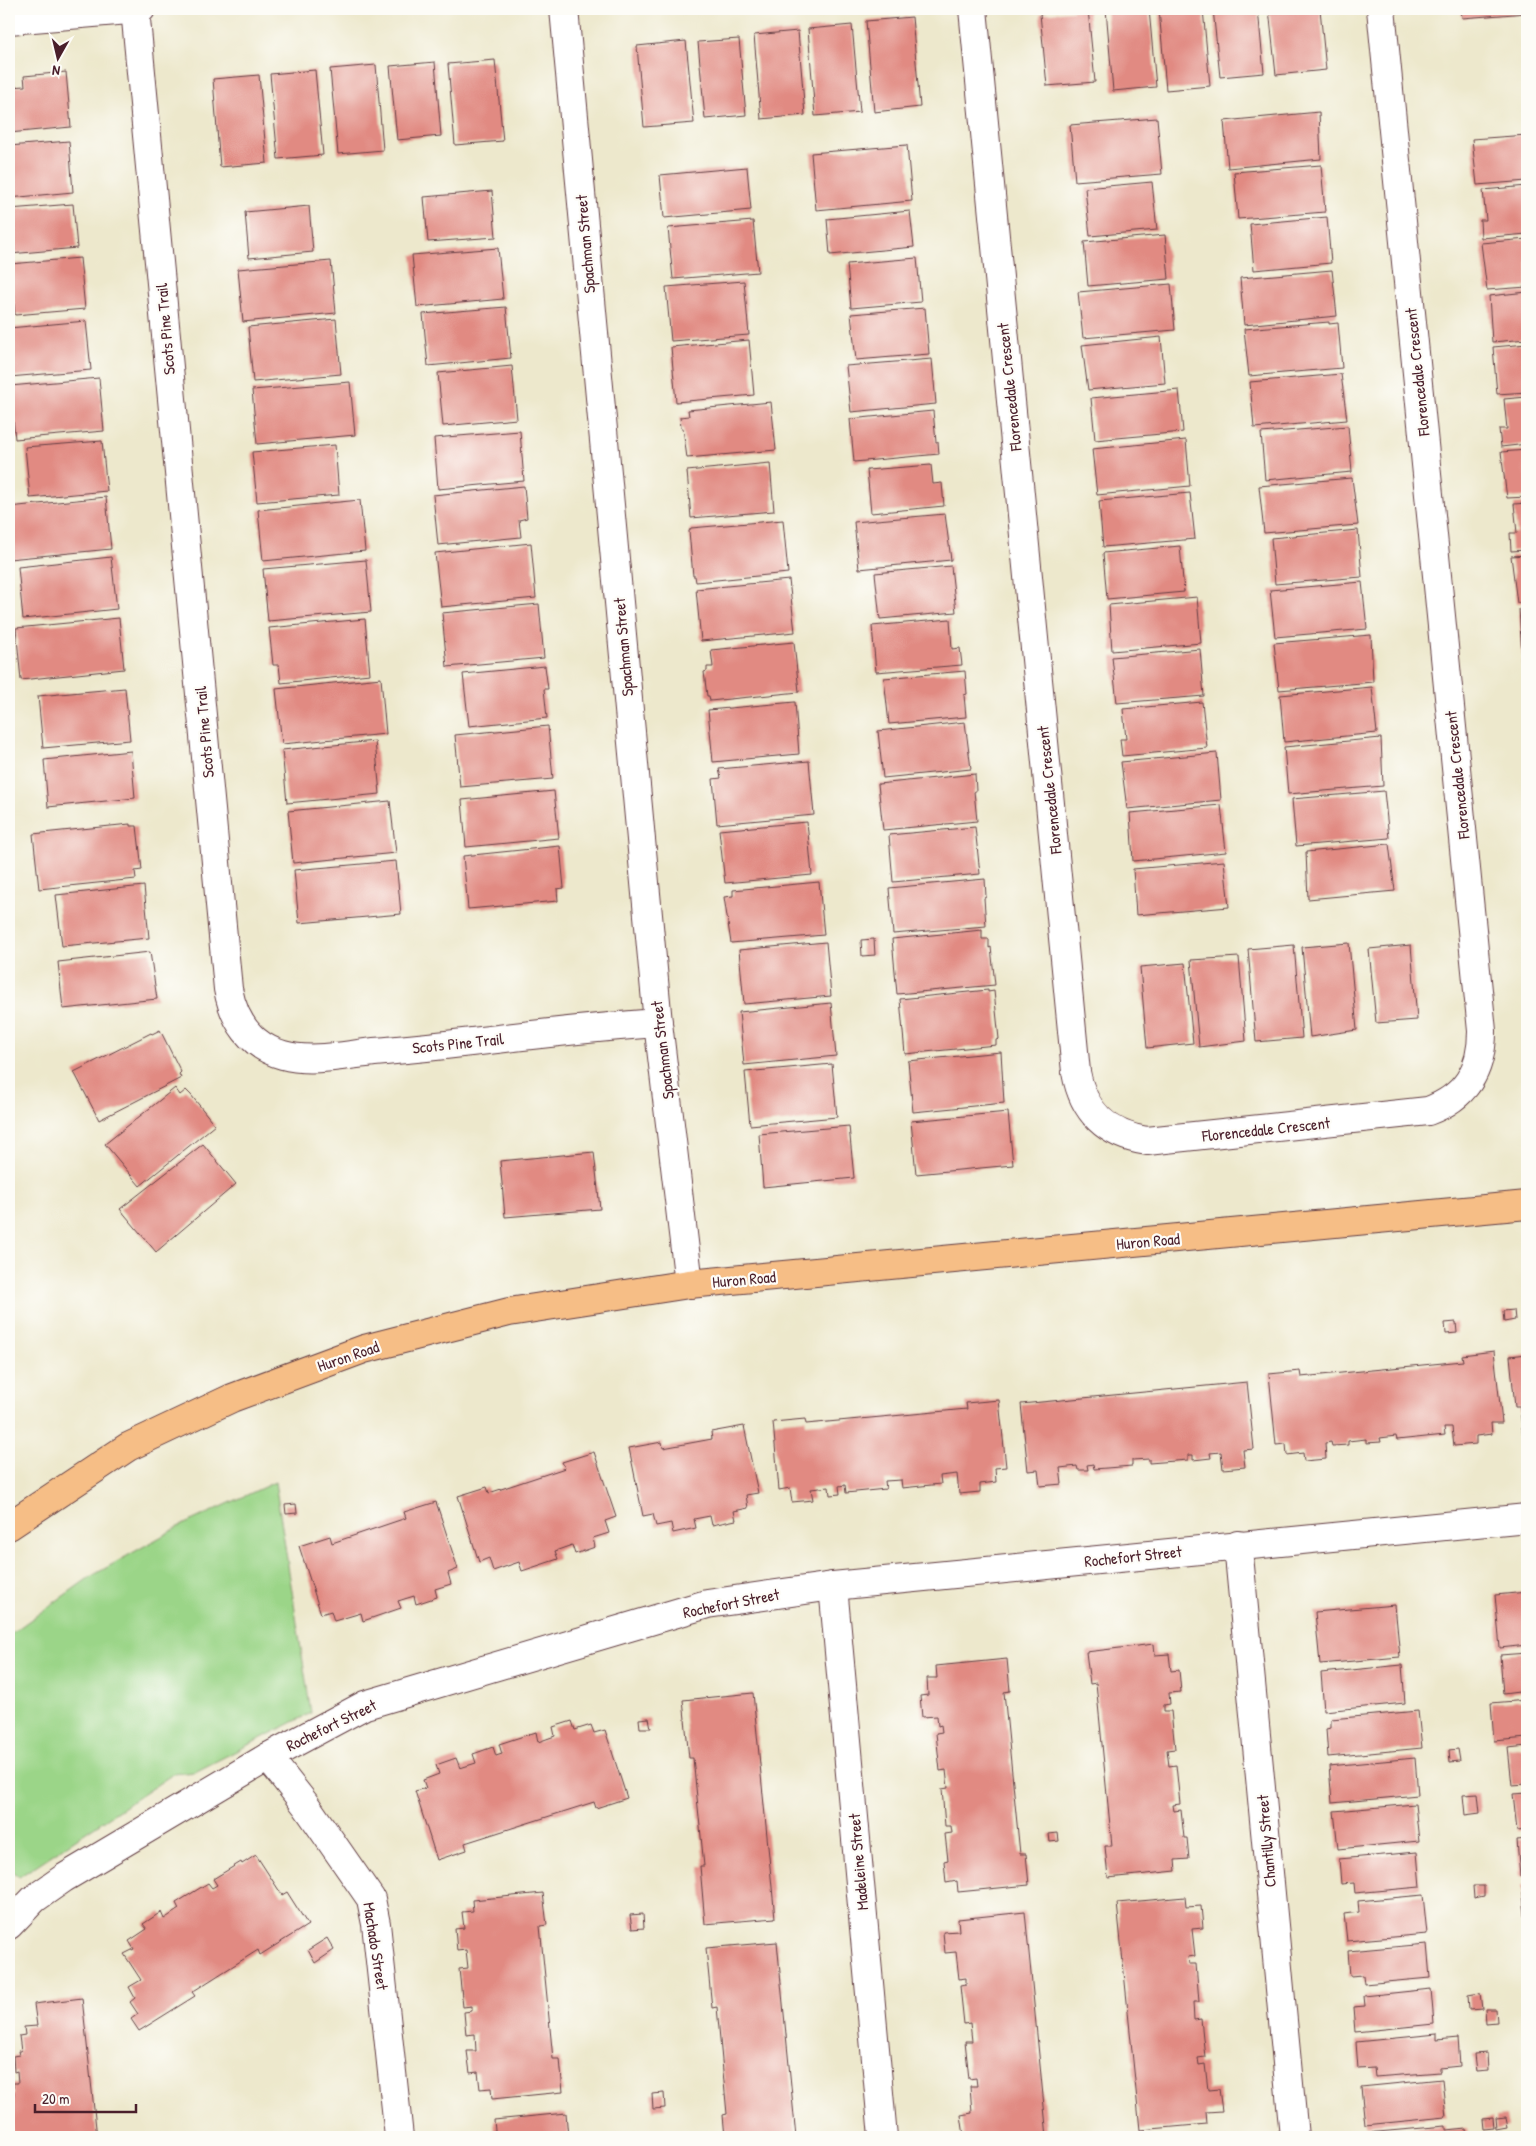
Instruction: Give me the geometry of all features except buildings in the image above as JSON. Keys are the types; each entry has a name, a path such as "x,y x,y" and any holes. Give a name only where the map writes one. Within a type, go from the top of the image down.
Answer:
{"main road":[{"name":"Huron Road","path":"9,1526 128,1447 232,1398 364,1348 509,1312 689,1284 1527,1205"}],"street":[{"name":"Scots Pine Trail","path":"135,9 227,980 230,1002 241,1026 260,1044 295,1058 396,1050 610,1026 658,1023"},
{"path":"9,20 141,9"},
{"name":"Spachman Street","path":"564,9 658,1023 689,1284"},
{"name":"Florencedale Crescent","path":"973,9 1076,1072 1082,1095 1088,1106 1104,1124 1124,1136 1147,1141 1428,1111 1440,1106 1461,1091 1470,1081 1480,1057 1482,1031 1381,9"},
{"name":"Rochefort Street","path":"9,1925 34,1899 64,1878 268,1757 365,1705 707,1604 833,1586 1527,1518"},
{"name":"Chantilly Street","path":"1238,1545 1294,2137"},
{"name":"Madeleine Street","path":"833,1586 883,2137"},
{"name":"Machado Street","path":"268,1757 305,1804 371,1899 376,1924 399,2137"}],"green space":[{"path":"275,1482 311,1713 195,1772 173,1774 19,1877 9,1867 9,1635 90,1577 178,1527"}]}
